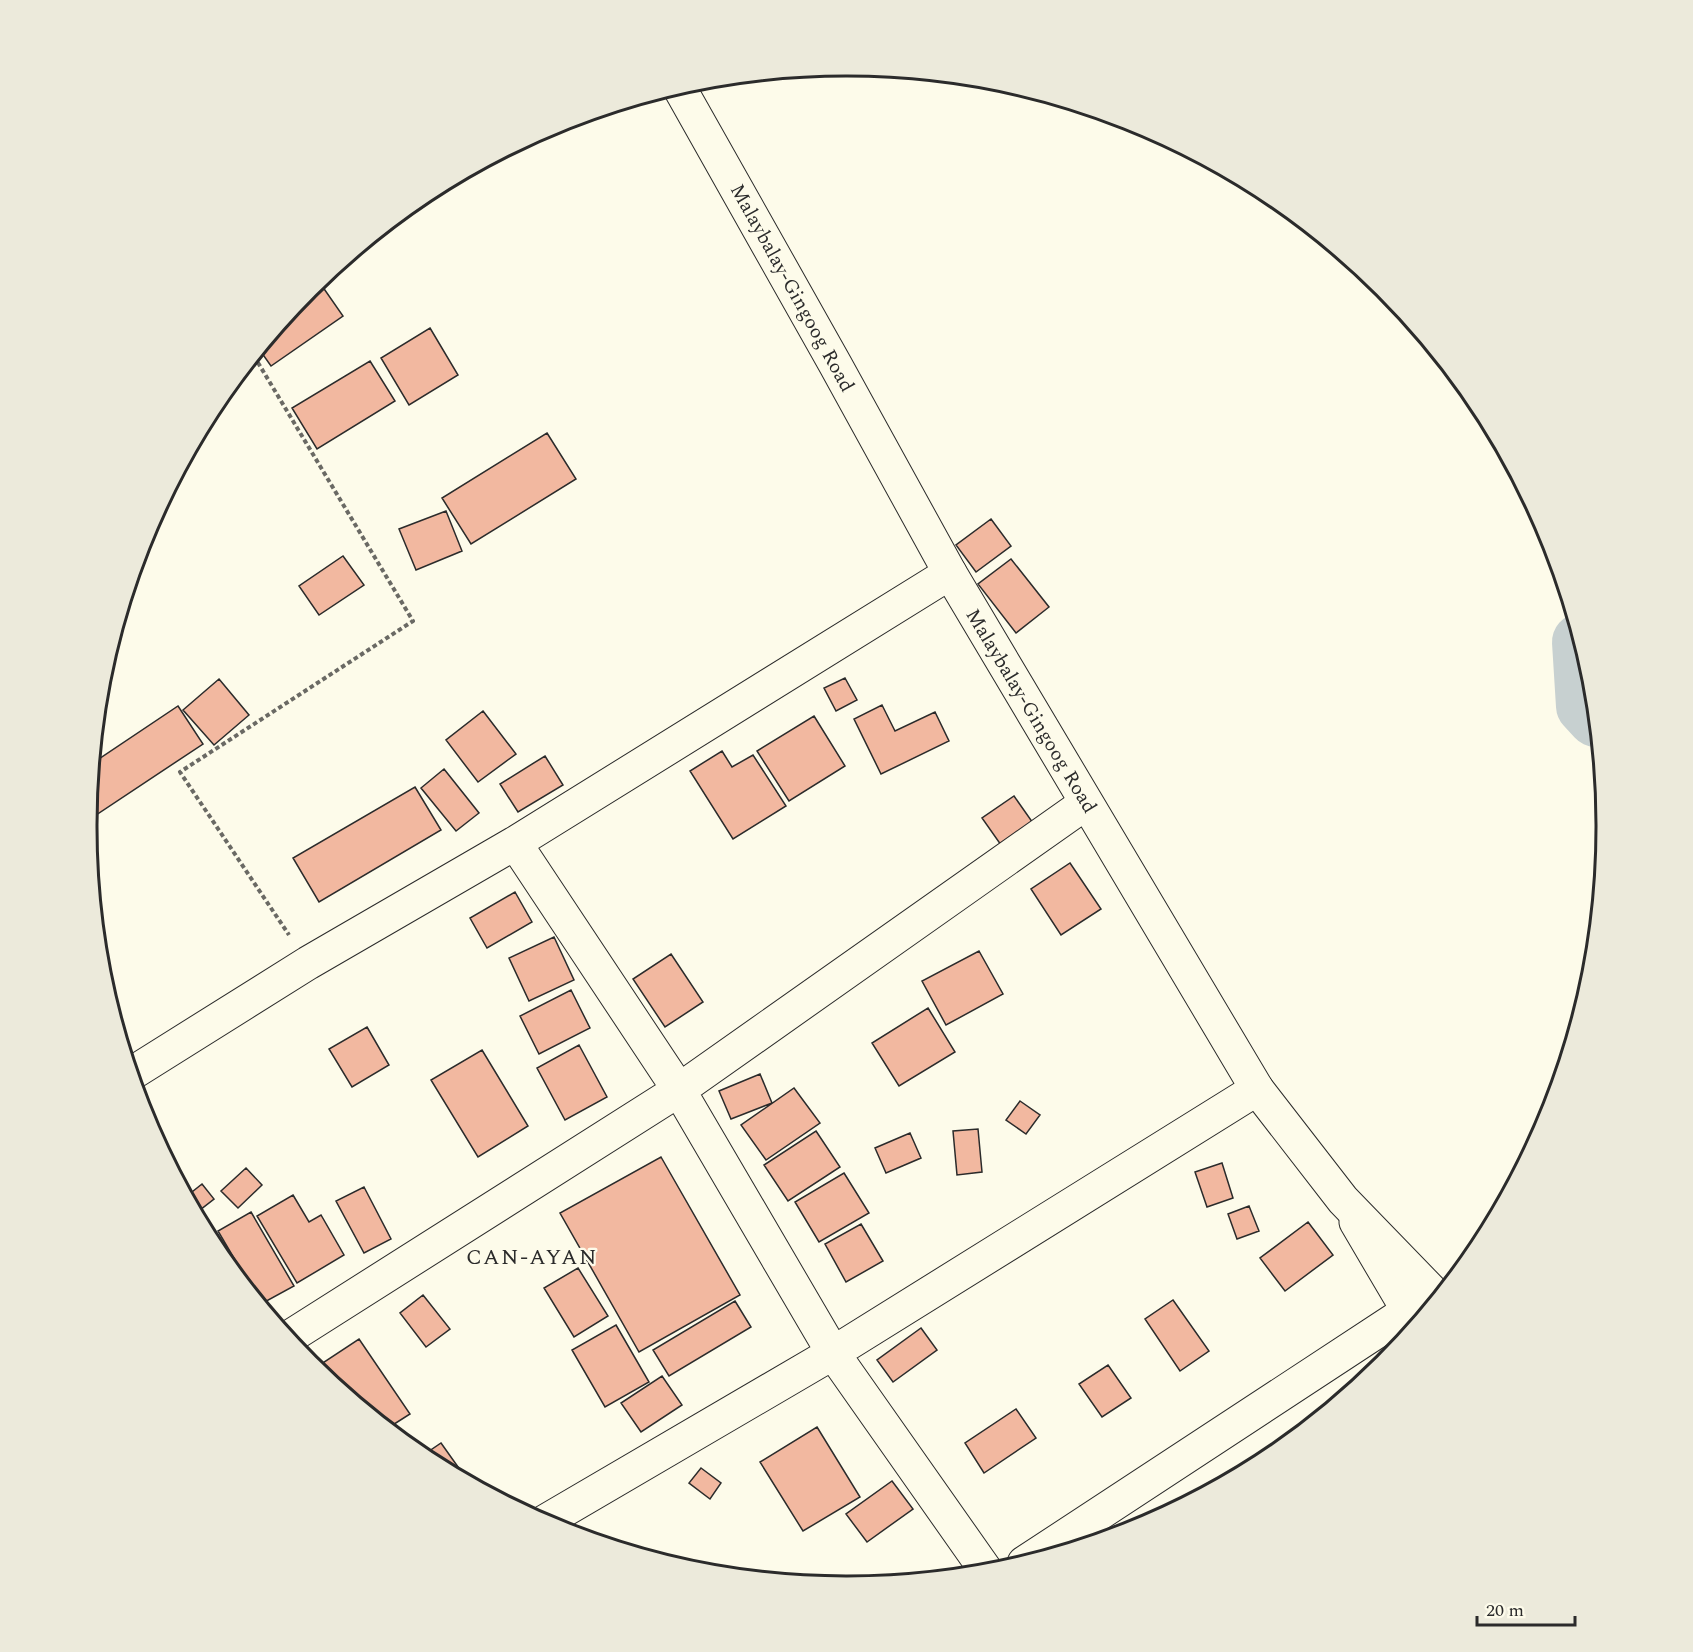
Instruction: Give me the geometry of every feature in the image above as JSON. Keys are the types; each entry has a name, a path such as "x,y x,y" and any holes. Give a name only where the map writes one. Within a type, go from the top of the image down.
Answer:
{"street":[{"name":"Malaybalay-Gingoog Road","path":"683,95 950,573 1257,1089 1343,1200 1433,1292"},
{"path":"138,1070 308,963 515,843 950,573"},
{"path":"296,1333 680,1090 1086,803"},
{"path":"515,843 680,1090 832,1353 981,1563"},
{"path":"555,1516 832,1353 1257,1089"},
{"path":"1048,1547 1412,1317 1343,1200"}],"path":[{"path":"258,363 413,621 180,772 308,963"}],"building":[{"path":"324,289 343,316 271,366 264,356"},
{"path":"430,328 458,375 409,405 381,358"},
{"path":"370,361 395,401 317,449 292,408"},
{"path":"547,433 576,479 471,544 442,498"},
{"path":"446,511 462,551 416,570 399,529"},
{"path":"991,519 1011,546 976,572 956,545"},
{"path":"343,556 364,585 319,615 299,586"},
{"path":"1011,559 1049,607 1016,633 978,584"},
{"path":"845,678 857,700 836,711 824,688"},
{"path":"219,679 249,715 214,745 183,710"},
{"path":"882,705 895,731 935,712 949,741 881,774 854,719"},
{"path":"178,706 203,744 97,814 101,758"},
{"path":"483,711 516,754 478,782 446,740"},
{"path":"814,716 845,766 789,801 757,751"},
{"path":"722,751 732,767 753,755 786,806 733,839 690,771"},
{"path":"545,756 563,785 518,812 500,784"},
{"path":"444,769 479,813 456,831 421,788"},
{"path":"415,787 441,830 319,902 293,858"},
{"path":"1014,796 1033,823 1001,845 982,818"},
{"path":"1070,863 1101,909 1061,935 1031,889"},
{"path":"515,892 532,922 487,948 470,918"},
{"path":"554,937 574,980 529,1001 509,958"},
{"path":"979,951 1003,994 946,1025 922,981"},
{"path":"671,954 703,1002 665,1027 633,979"},
{"path":"571,990 590,1028 539,1054 520,1016"},
{"path":"928,1008 955,1052 899,1086 872,1043"},
{"path":"367,1027 389,1065 352,1087 329,1049"},
{"path":"579,1045 607,1097 565,1120 537,1068"},
{"path":"482,1050 528,1126 478,1157 431,1080"},
{"path":"760,1074 772,1103 731,1119 719,1091"},
{"path":"794,1088 820,1123 766,1160 741,1125"},
{"path":"1020,1101 1040,1115 1026,1134 1006,1120"},
{"path":"978,1129 982,1172 957,1175 953,1131"},
{"path":"816,1131 840,1167 788,1201 764,1165"},
{"path":"910,1133 921,1158 886,1173 875,1148"},
{"path":"661,1157 740,1295 639,1352 560,1213"},
{"path":"1222,1163 1233,1198 1207,1207 1195,1172"},
{"path":"246,1168 262,1185 238,1208 221,1191"},
{"path":"844,1173 869,1213 819,1242 795,1202"},
{"path":"202,1184 214,1199 202,1209 192,1192"},
{"path":"364,1187 391,1239 364,1253 336,1201"},
{"path":"293,1195 309,1222 321,1215 344,1255 297,1283 257,1216"},
{"path":"1249,1206 1259,1231 1237,1239 1228,1214"},
{"path":"251,1212 294,1286 267,1301 231,1253 218,1231"},
{"path":"1308,1222 1333,1255 1285,1291 1260,1258"},
{"path":"861,1224 883,1261 846,1282 825,1244"},
{"path":"578,1268 608,1316 574,1337 544,1288"},
{"path":"423,1295 450,1329 426,1347 400,1313"},
{"path":"1173,1300 1209,1351 1180,1371 1145,1319"},
{"path":"735,1301 751,1327 669,1376 653,1350"},
{"path":"616,1325 649,1382 605,1407 572,1350"},
{"path":"921,1328 937,1350 893,1382 877,1360"},
{"path":"359,1339 410,1414 394,1424 352,1390 324,1362"},
{"path":"1108,1365 1131,1398 1102,1417 1079,1384"},
{"path":"662,1376 682,1405 641,1432 621,1403"},
{"path":"1016,1409 1036,1438 984,1473 965,1443"},
{"path":"817,1427 860,1497 803,1531 760,1462"},
{"path":"441,1443 457,1466 431,1450"},
{"path":"701,1468 721,1483 710,1499 689,1483"},
{"path":"892,1481 913,1509 867,1542 846,1514"}],"waterway":[{"path":"1584,693 1587,708"}],"district":[{"name":"CAN-AYAN","path":"532,1257"}]}
